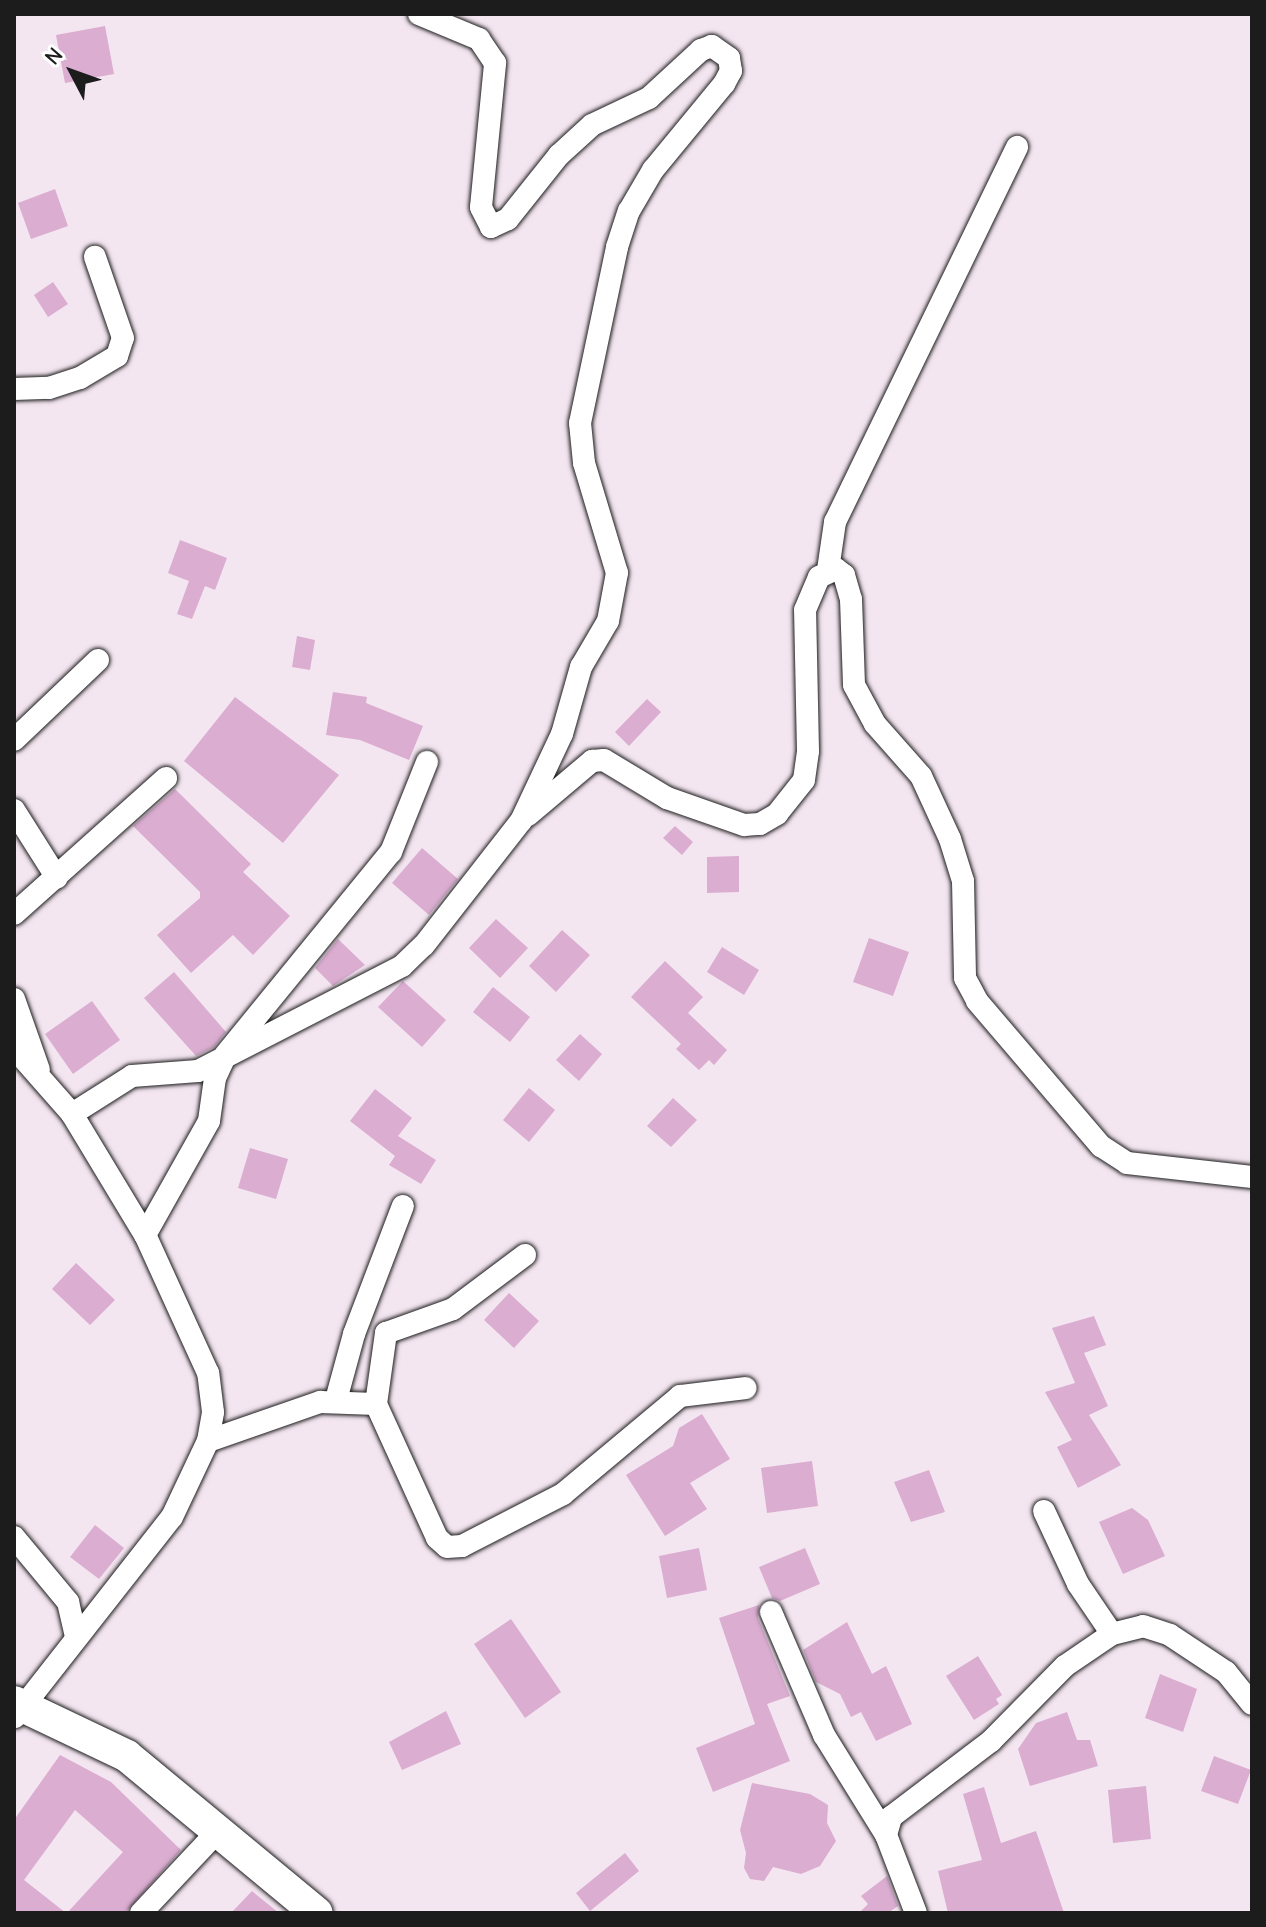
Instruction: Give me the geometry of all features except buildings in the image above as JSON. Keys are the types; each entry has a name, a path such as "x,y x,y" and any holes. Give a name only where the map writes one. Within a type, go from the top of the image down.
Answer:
{"main road":[{"path":"16,1710 106,1743 317,1913"}],"street":[{"path":"419,14 479,39 495,63 481,207 491,227 508,219 559,155 592,125 649,98 701,50 722,49 731,71 653,170 629,211 617,247 580,423 584,463 617,573 616,596 581,667 562,734 521,821"},
{"path":"72,1114 132,1076 198,1071 402,966 424,945 521,821 592,761 604,760 667,798 744,825 760,824 777,814 804,780 808,751 805,610 811,590 828,570 835,522 1017,147"},
{"path":"14,389 49,388 80,378 117,356 123,338 95,257"},
{"path":"828,570 844,575 849,585 854,685 875,724 921,776 950,839 963,881 965,978 977,1001 1101,1146 1127,1163 1252,1177"},
{"path":"14,740 98,660"},
{"path":"145,1235 209,1121 215,1078 226,1054 391,852 427,762"},
{"path":"14,914 166,778"},
{"path":"14,810 57,878"},
{"path":"14,999 42,1079"},
{"path":"14,1048 72,1114 145,1235 208,1373 213,1412 208,1441 172,1517 16,1710"},
{"path":"336,1400 354,1334 403,1206"},
{"path":"525,1255 453,1309 386,1333 376,1404 437,1538 447,1547 481,1538 563,1494 680,1396 746,1388"},
{"path":"208,1441 282,1411 336,1400 376,1404"},
{"path":"1044,1511 1078,1584 1112,1634"},
{"path":"14,1537 68,1602 76,1636"},
{"path":"771,1612 824,1735 886,1835 916,1913"},
{"path":"886,1835 891,1817 910,1798 991,1741 1065,1666 1112,1634 1143,1626 1170,1635 1226,1672 1252,1704"},
{"path":"141,1913 218,1831"}]}
